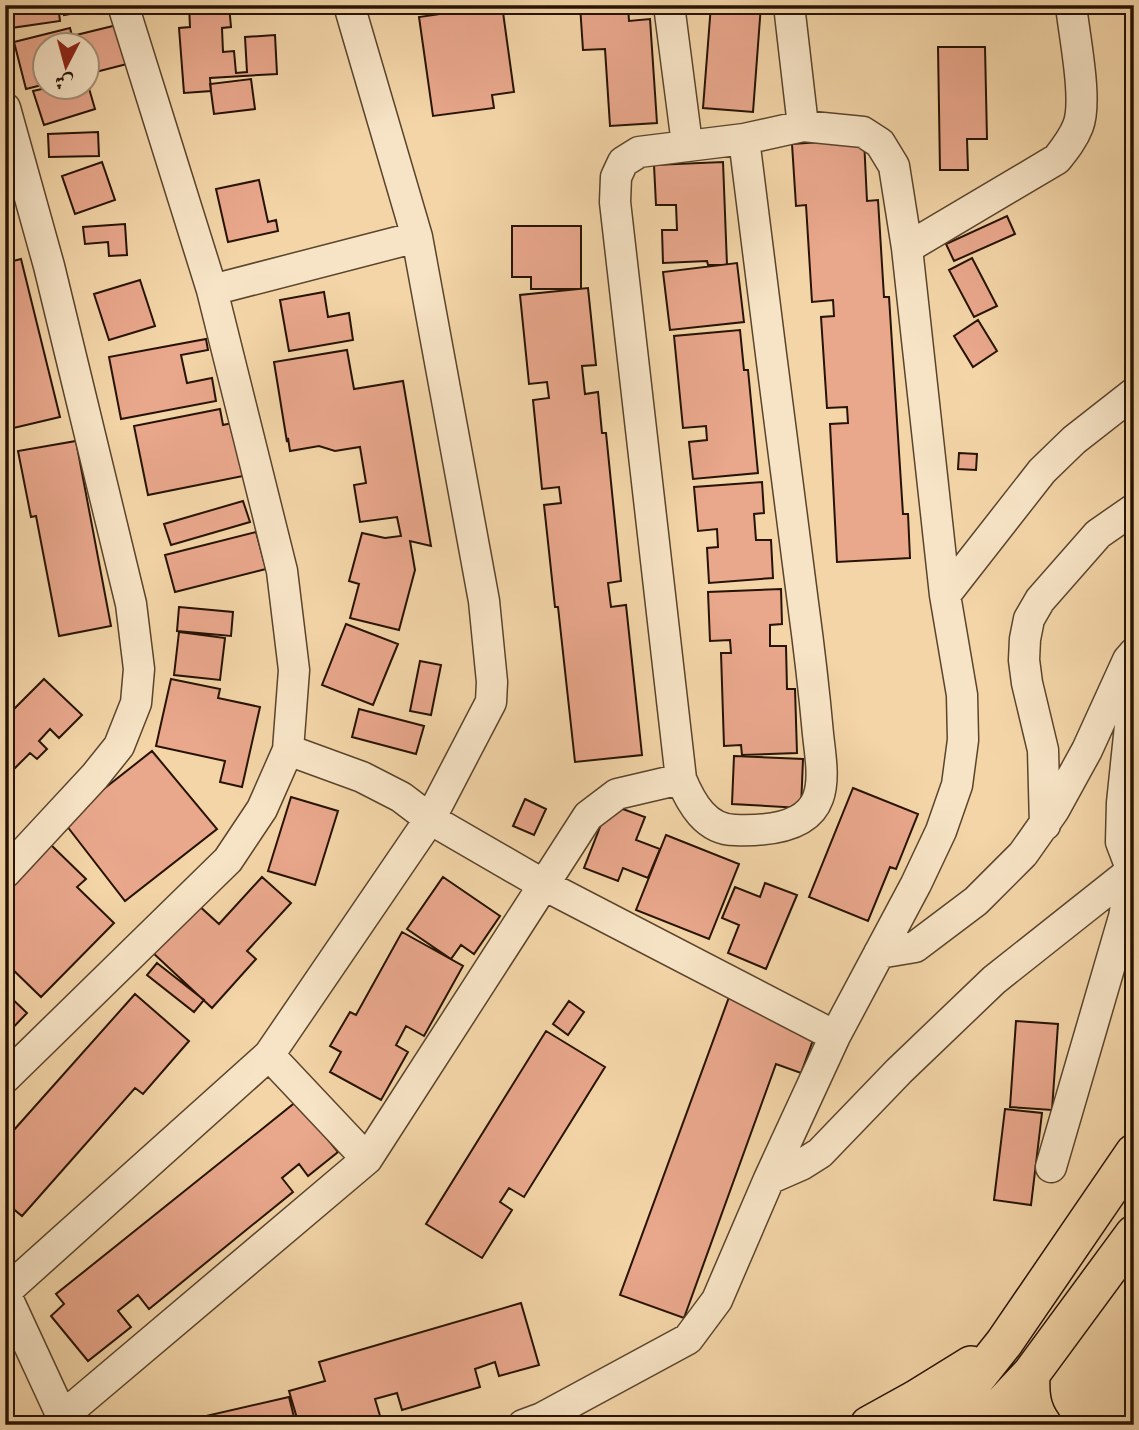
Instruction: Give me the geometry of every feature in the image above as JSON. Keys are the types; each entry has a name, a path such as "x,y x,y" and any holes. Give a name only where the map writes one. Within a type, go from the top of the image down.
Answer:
{"main road":[{"path":"932,1425 970,1386 1004,1343 1134,1153"},
{"path":"983,1425 1031,1374 1134,1234"},
{"path":"869,1425 1004,1343"},
{"path":"1031,1374 1033,1408 1043,1425"}],"street":[{"path":"5,1078 228,860 262,809 288,750 293,670 282,571 212,290 122,5"},
{"path":"349,5 417,237 484,601 492,682 491,702 430,819 269,1055 5,1293 64,1420 367,1159 588,816 617,794 681,779"},
{"path":"669,5 687,144"},
{"path":"789,5 803,126"},
{"path":"907,248 1057,159 1072,140 1079,124 1083,101 1071,5"},
{"path":"5,108 49,266 131,604 139,669 136,703 120,746 5,873"},
{"path":"523,1425 542,1418 688,1339 717,1300 835,1036 916,884 941,831 957,785 963,740 962,695 945,595 907,248 894,166 880,143 863,132 803,126 744,139 639,152 623,162 616,177 615,202 681,779 690,800 704,818 722,830 733,831 778,828 802,818 818,800 821,783 813,678 744,139"},
{"path":"212,290 417,237"},
{"path":"945,595 1042,471 1074,440 1134,393"},
{"path":"1045,825 1043,750 1024,660 1024,639 1029,619 1040,600 1098,534 1134,509"},
{"path":"878,953 915,947 976,901 1023,854 1045,825 1087,750 1128,660 1134,653"},
{"path":"1051,1167 1124,917 1133,870 1121,842 1134,687"},
{"path":"288,750 362,777 401,797 430,819 544,885 835,1036"},
{"path":"769,1179 801,1166 820,1153 899,1071 994,980 1133,870"},
{"path":"269,1055 367,1159"}],"building":[{"path":"9,5 58,5 60,21 11,28"},
{"path":"62,5 108,5 109,7 64,15"},
{"path":"189,5 229,5 231,27 222,28 223,52 234,51 236,73 247,72 245,37 275,35 277,74 210,78 211,91 184,93 179,28 190,27"},
{"path":"502,5 514,92 492,95 494,108 433,116 419,17"},
{"path":"580,5 628,5 629,21 650,19 657,123 610,126 605,49 583,50"},
{"path":"711,5 761,5 753,112 703,108"},
{"path":"117,25 127,64 102,70 102,32 88,32"},
{"path":"70,28 71,32 54,32"},
{"path":"32,38 32,88 26,89 14,42"},
{"path":"938,47 985,47 987,139 967,139 968,170 940,170"},
{"path":"251,79 255,109 214,114 210,84"},
{"path":"37,102 93,102 95,109 44,125"},
{"path":"98,132 99,156 49,157 48,134"},
{"path":"864,139 867,201 878,200 884,297 889,297 903,514 908,514 910,558 837,562 830,424 848,423 847,407 827,408 821,317 834,316 833,300 812,302 806,205 796,206 792,144"},
{"path":"102,162 115,200 75,214 62,176"},
{"path":"723,162 727,265 708,265 707,261 663,263 662,230 677,230 676,205 656,205 654,165"},
{"path":"259,180 268,222 276,220 278,231 228,242 216,189"},
{"path":"1007,216 1015,234 954,261 946,244"},
{"path":"125,224 127,255 109,256 108,242 85,244 83,227"},
{"path":"512,226 581,226 581,289 531,289 531,277 512,277"},
{"path":"972,258 997,306 974,317 949,270"},
{"path":"21,259 60,417 5,430 5,263"},
{"path":"737,263 744,322 670,330 663,272"},
{"path":"140,280 155,326 109,340 94,294"},
{"path":"588,288 596,365 582,366 585,394 598,392 602,433 606,433 621,581 608,583 611,607 626,605 642,755 575,762 544,505 561,503 559,487 542,489 533,400 549,398 547,382 529,384 520,295"},
{"path":"324,292 328,317 349,313 353,340 289,351 280,300"},
{"path":"978,320 997,351 973,367 954,336"},
{"path":"740,330 744,370 748,370 758,473 693,479 689,442 707,440 706,426 683,428 674,336"},
{"path":"206,339 208,350 181,355 187,383 212,378 216,401 121,419 109,357"},
{"path":"347,350 354,389 403,381 431,546 410,541 415,570 399,630 350,618 359,584 349,581 362,533 385,538 401,536 397,517 360,522 354,485 366,483 360,447 335,451 319,446 290,451 288,438 287,442 274,362"},
{"path":"220,409 223,425 232,423 243,476 148,495 134,426"},
{"path":"76,441 111,626 59,636 36,516 31,517 18,451"},
{"path":"959,453 977,454 976,470 958,469"},
{"path":"762,482 764,513 754,514 756,540 771,540 773,578 709,583 707,548 718,547 717,529 698,531 694,487"},
{"path":"243,501 250,522 171,545 164,524"},
{"path":"256,532 266,569 175,592 165,555"},
{"path":"781,589 782,624 770,625 770,646 786,646 787,689 795,689 797,753 742,755 741,745 724,746 721,653 731,653 730,640 710,641 708,592"},
{"path":"179,607 233,612 231,636 177,631"},
{"path":"346,624 398,644 373,705 322,685"},
{"path":"179,632 225,638 220,680 174,675"},
{"path":"420,661 441,665 431,715 410,711"},
{"path":"44,679 82,715 59,738 50,729 39,741 47,749 37,759 30,753 5,778 5,718"},
{"path":"171,679 220,689 218,698 260,707 242,787 220,782 225,761 156,746"},
{"path":"359,709 424,726 416,754 352,737"},
{"path":"152,751 217,829 125,901 63,821"},
{"path":"734,756 803,759 801,808 732,804"},
{"path":"853,788 918,814 896,869 890,867 868,921 809,897"},
{"path":"291,797 338,811 315,885 268,871"},
{"path":"525,799 546,809 534,835 513,826"},
{"path":"609,804 645,817 636,840 660,849 648,878 623,868 618,881 584,868"},
{"path":"666,835 739,864 709,939 636,910"},
{"path":"50,844 86,879 77,887 114,923 41,997 5,962 5,889"},
{"path":"262,877 291,903 247,951 256,959 212,1008 152,952 197,904 219,924"},
{"path":"443,877 500,916 474,954 461,945 451,959 407,929"},
{"path":"765,883 797,895 766,969 728,953 739,925 722,918 735,887 760,897"},
{"path":"402,932 463,966 424,1036 406,1026 396,1045 408,1052 381,1100 330,1072 341,1052 330,1046 350,1012 356,1015"},
{"path":"157,963 204,1000 194,1012 147,975"},
{"path":"732,989 816,1032 801,1073 776,1064 684,1318 620,1295"},
{"path":"5,992 27,1013 5,1036"},
{"path":"135,994 189,1041 143,1094 135,1088 22,1216 5,1202 5,1140"},
{"path":"569,1001 584,1012 568,1035 553,1024"},
{"path":"1016,1021 1058,1024 1052,1110 1010,1107"},
{"path":"546,1031 605,1067 524,1197 509,1188 500,1202 512,1210 482,1258 426,1224"},
{"path":"297,1101 338,1152 308,1176 299,1164 282,1178 293,1192 149,1309 138,1295 118,1311 131,1327 88,1361 51,1316 64,1304 56,1294"},
{"path":"1005,1109 1042,1113 1031,1205 994,1200"},
{"path":"521,1303 539,1365 499,1376 495,1362 475,1369 480,1387 402,1410 397,1393 375,1399 381,1419 362,1425 299,1425 289,1391 325,1381 319,1362"},
{"path":"289,1397 296,1425 167,1425"}]}
